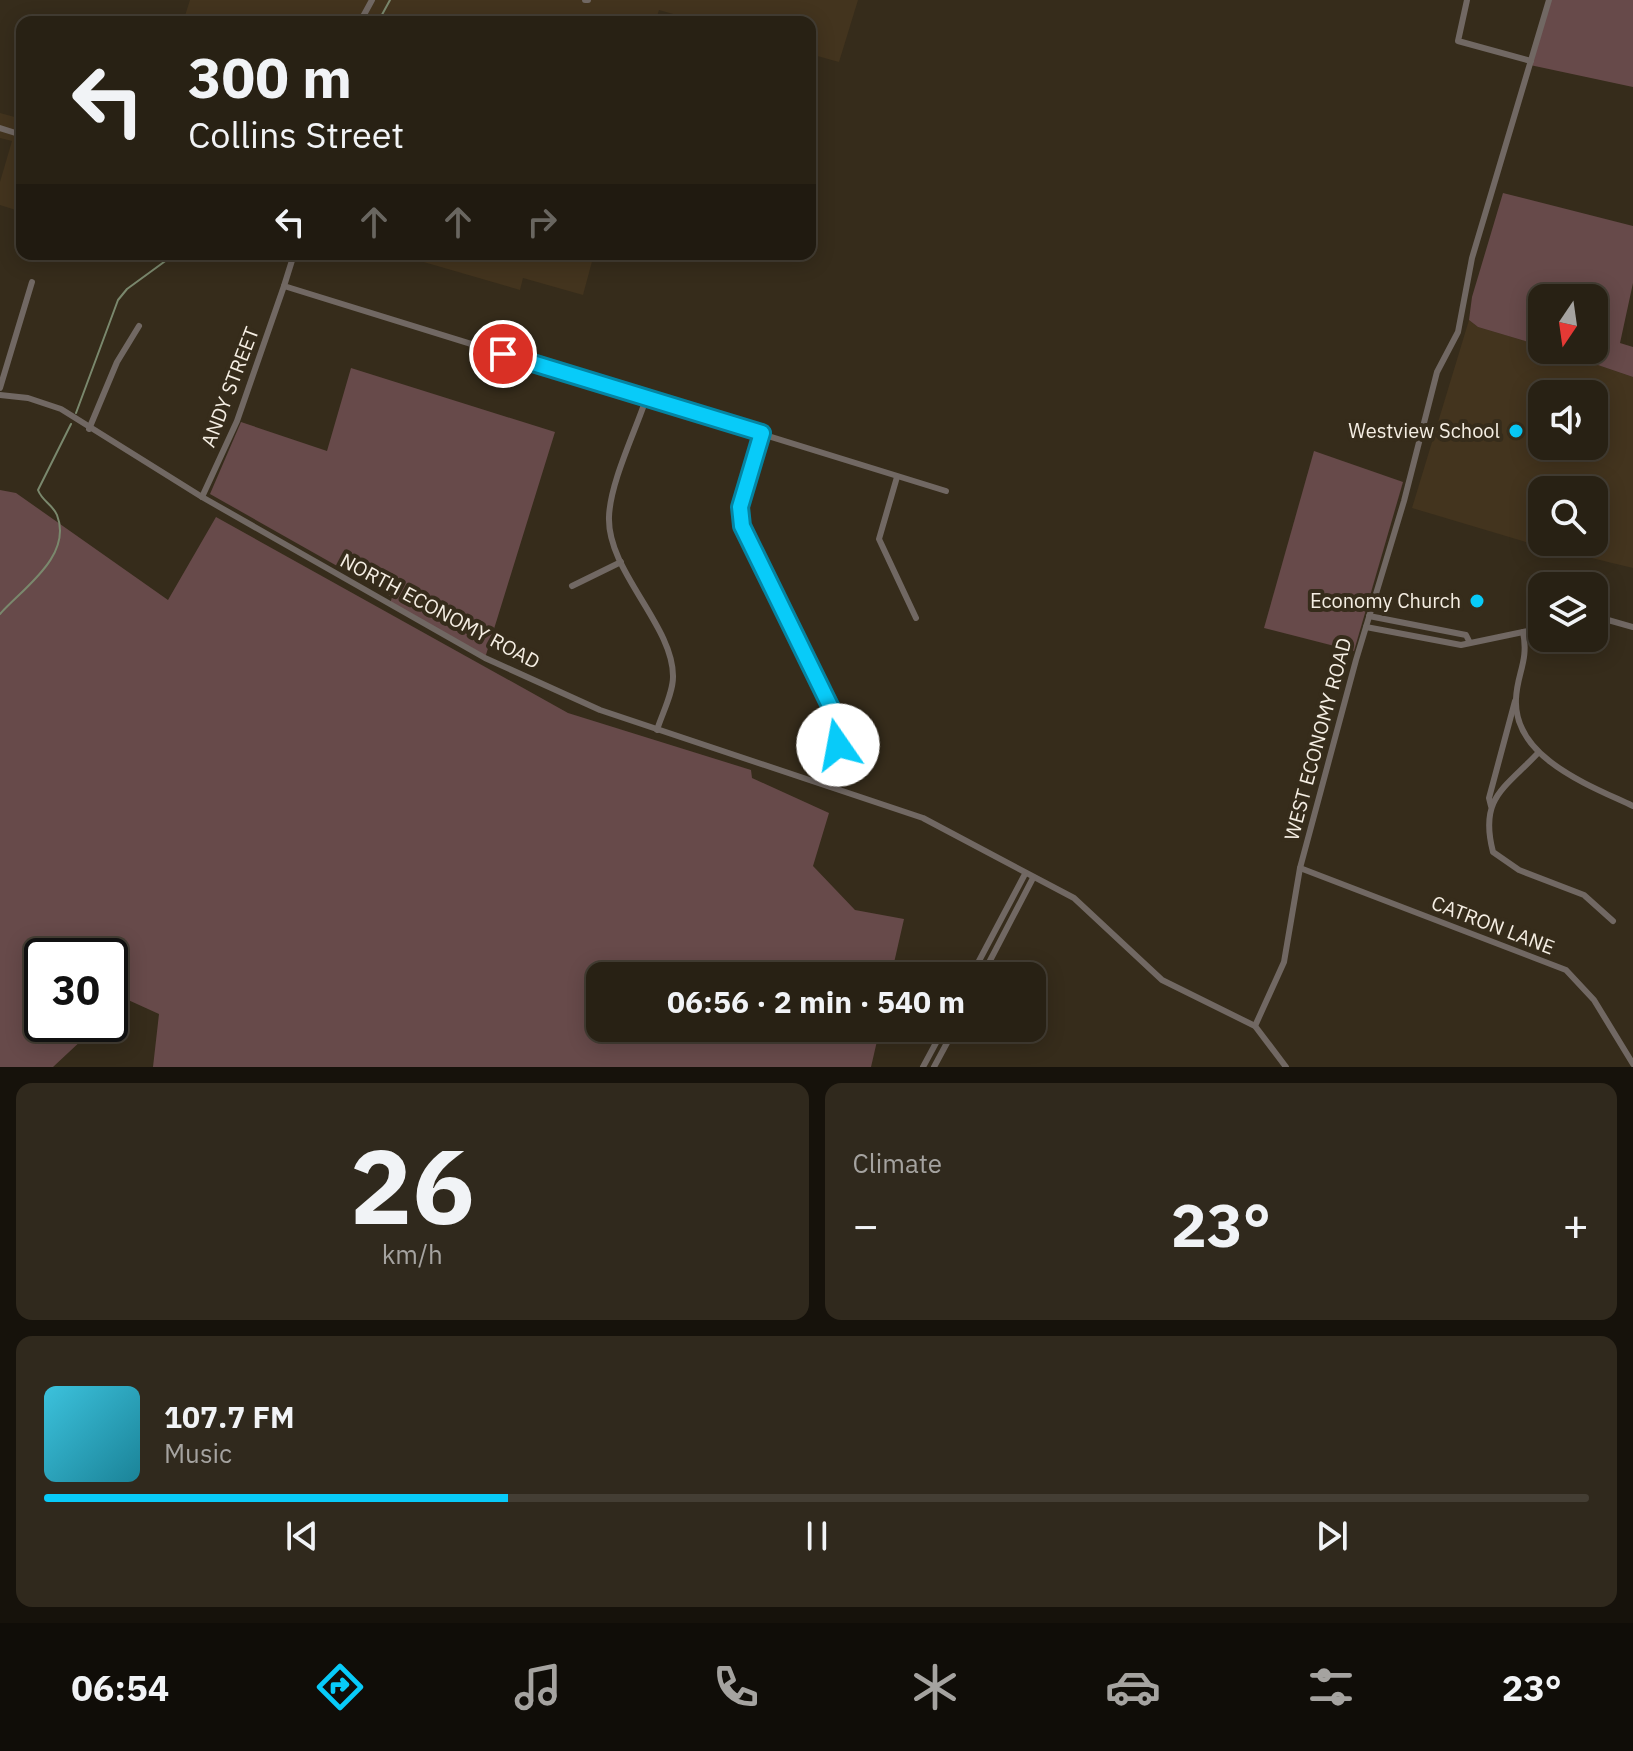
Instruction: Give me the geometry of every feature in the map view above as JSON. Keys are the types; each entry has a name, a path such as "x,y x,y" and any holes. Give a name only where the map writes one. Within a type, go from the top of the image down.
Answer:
{"street":[{"path":"1467,0 1458,41 1531,61"},
{"name":"WEST ECONOMY ROAD","path":"1255,1026 1284,962 1300,868 1369,616 1404,501 1437,372 1458,332 1472,258 1549,0"},
{"name":"ANDY STREET","path":"202,497 237,421 292,260"},
{"path":"0,388 32,282"},
{"path":"284,286 946,491"},
{"path":"89,429 117,362 139,326"},
{"name":"NORTH ECONOMY ROAD","path":"0,395 28,398 61,409 202,497 485,658 600,710 923,818 1074,898 1162,980 1255,1026"},
{"path":"646,399 609,515 611,536 621,562 671,661 673,682 657,730"},
{"path":"762,433 740,507 742,526 835,716 838,745 828,784"},
{"path":"897,477 879,539 916,618"},
{"path":"572,586 621,562"},
{"path":"1369,616 1466,635 1469,641"},
{"path":"1608,620 1633,627"},
{"path":"1366,627 1450,645 1528,631"},
{"path":"1491,806 1489,798 1527,654 1523,632"},
{"path":"1516,701 1524,730 1538,753 1584,785 1633,806"},
{"path":"1538,753 1491,806 1486,825 1493,852 1505,863 1584,895 1613,921"},
{"name":"CATRON LANE","path":"1300,868 1566,970 1594,1000 1633,1064"},
{"path":"982,962 1025,874"},
{"path":"984,962 1033,878"},
{"path":"1255,1026 1286,1067"},
{"path":"923,1067 936,1042"},
{"path":"934,1067 947,1042"}],"shaded area":[{"path":"190,0 858,0 839,62 816,56 816,16 680,16 659,10 657,16 185,16"},
{"path":"1550,0 1633,0 1633,87 1530,65"},
{"path":"0,113 16,117 16,210 0,205 0,182 12,141 0,138"},
{"path":"1503,193 1633,226 1633,283 1620,343 1633,347 1633,377 1595,364 1608,364 1608,284 1528,284 1528,342 1478,327 1469,320 1472,297"},
{"path":"417,260 592,260 583,295 523,278 520,290"},
{"path":"1469,320 1478,327 1528,342 1528,364 1595,364 1633,377 1633,568 1583,556 1608,556 1608,476 1528,476 1528,543 1412,508"},
{"path":"351,368 555,432 485,658 390,604 392,597 210,494 241,422 327,451"},
{"path":"1314,451 1403,482 1354,651 1264,628"},
{"path":"0,490 16,493 168,600 216,517 568,713 751,770 752,778 829,813 813,866 855,910 904,919 894,962 586,962 586,1042 877,1042 871,1067 153,1067 159,1014 128,1000 128,938 24,938 24,1042 80,1042 53,1067 0,1067"}],"waterway":[{"path":"381,16 390,0"},
{"path":"76,413 118,300 127,289 167,260"},
{"path":"0,614 43,570 58,544 60,530 57,515 38,490 71,424"}],"place":[{"name":"Westview School","path":"1516,431"},
{"name":"Economy Church","path":"1477,601"}],"route":[{"path":"503,354 762,433 740,507 742,526 835,716 838,745"}]}
